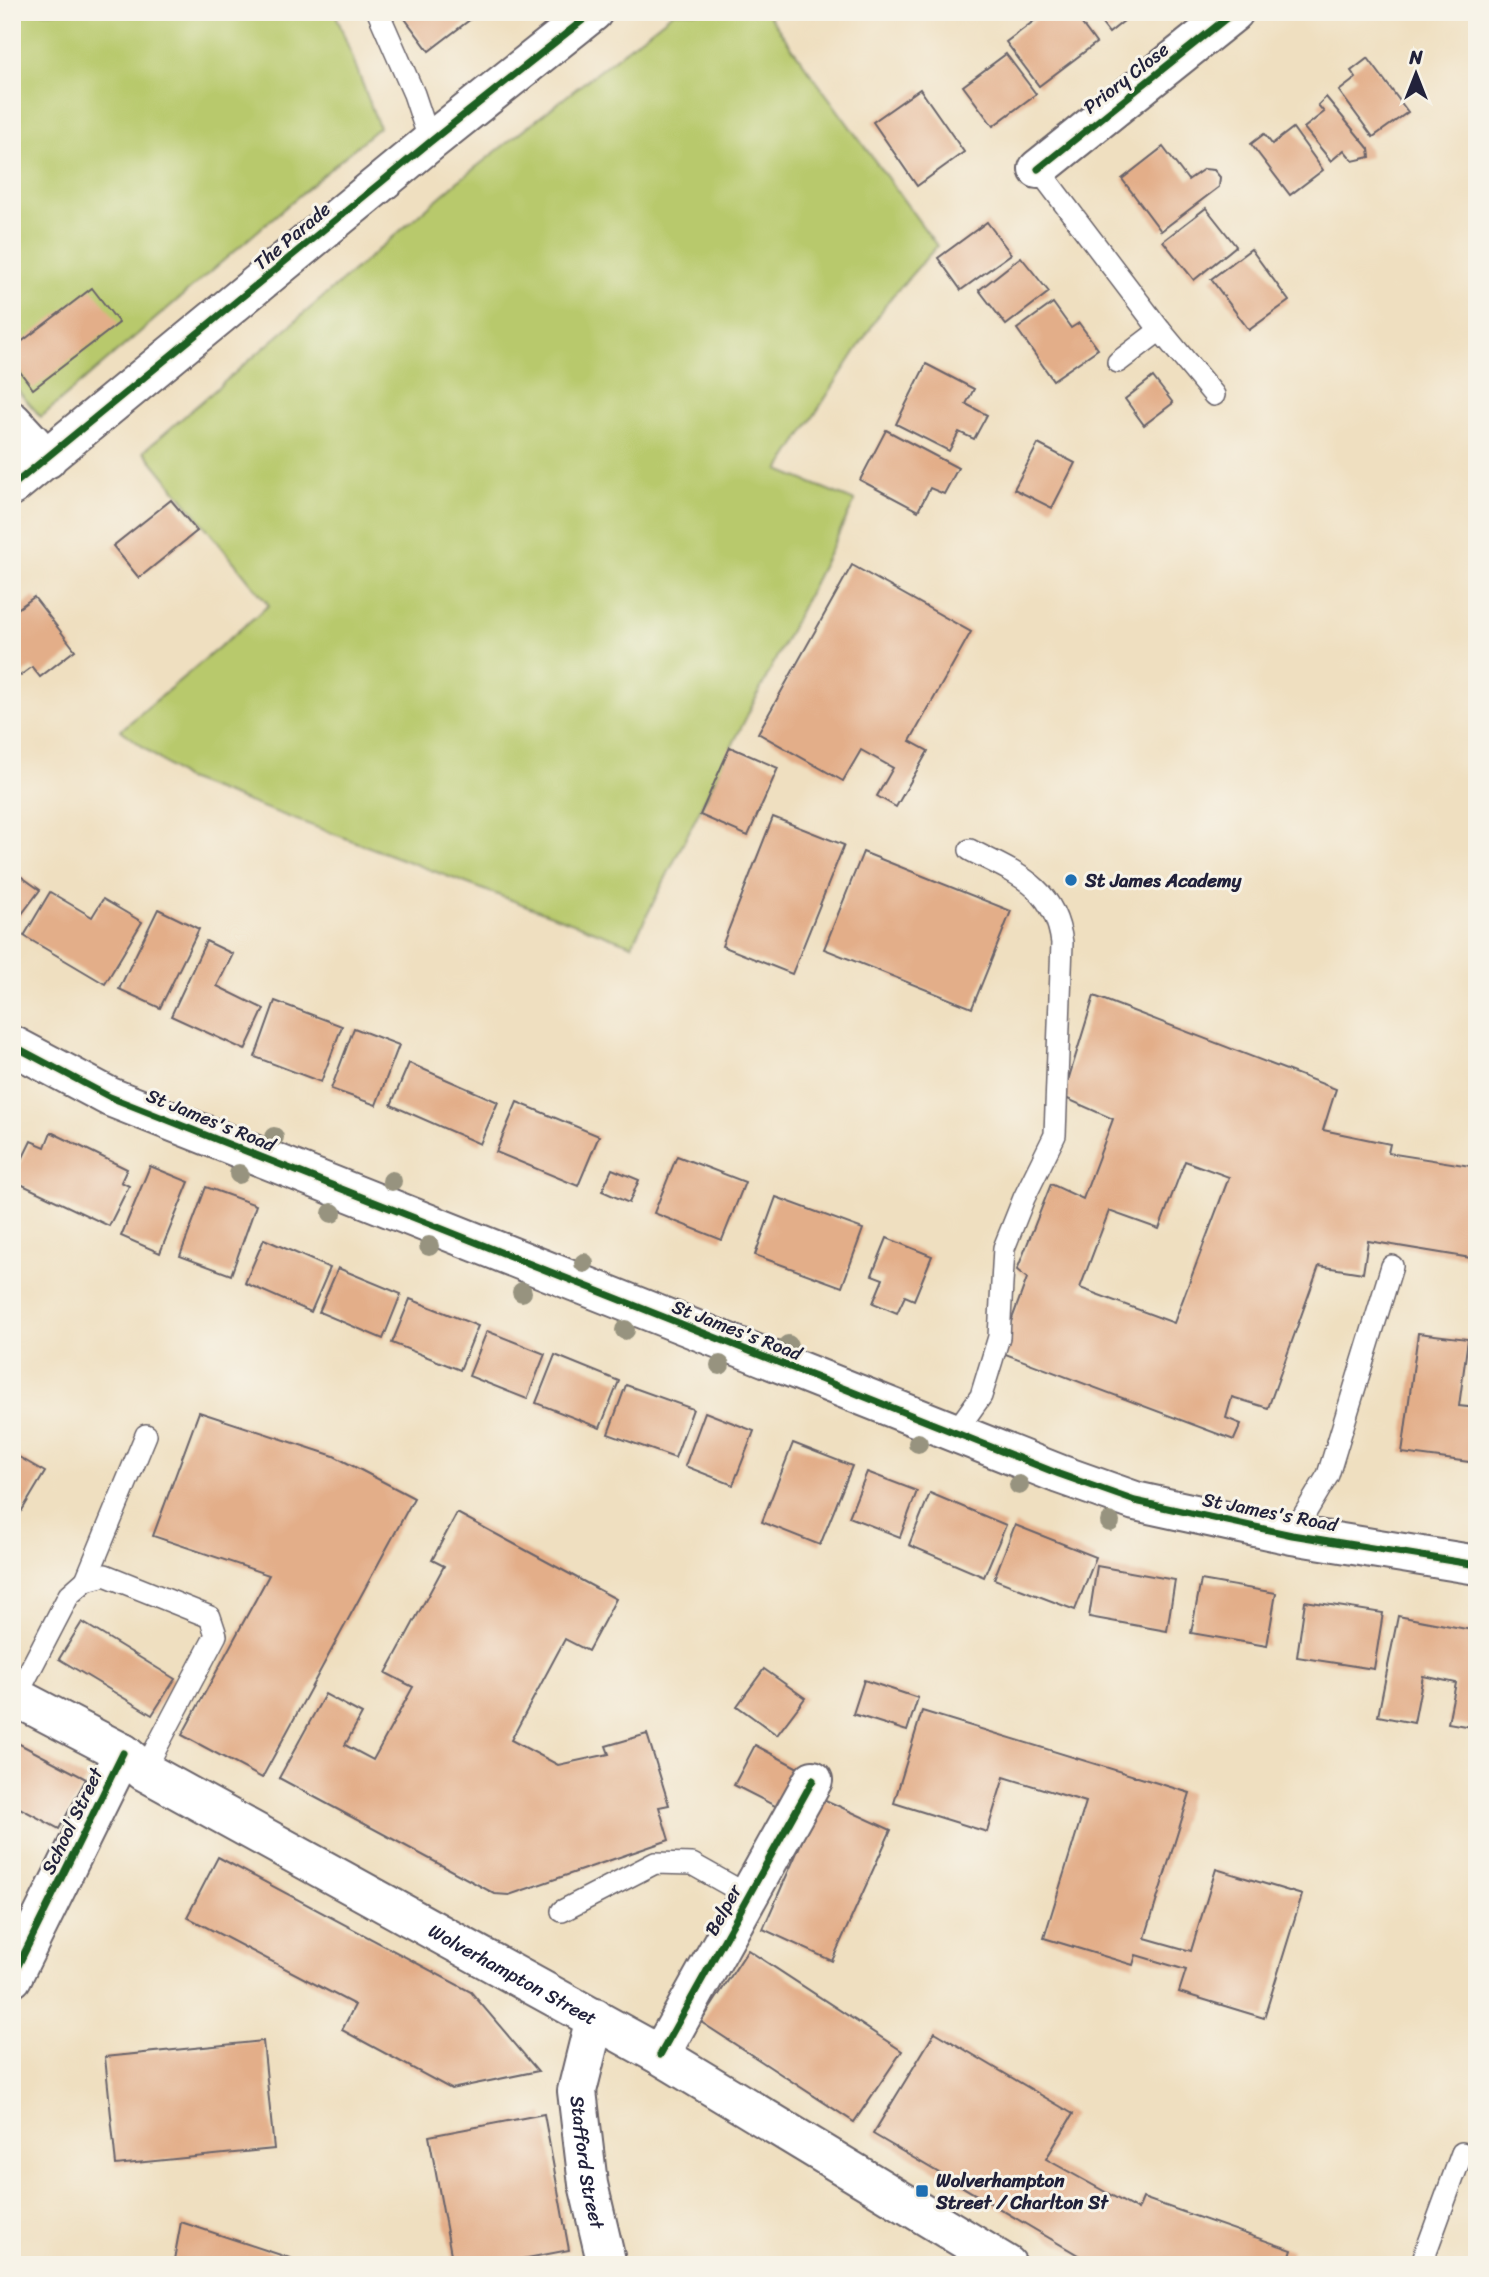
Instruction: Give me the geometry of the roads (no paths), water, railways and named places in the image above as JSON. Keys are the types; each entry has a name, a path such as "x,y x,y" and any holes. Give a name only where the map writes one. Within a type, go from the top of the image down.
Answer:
{"street":[{"name":"The Parade","path":"12,486 429,142 593,12"},
{"name":"Priory Close","path":"1038,169 1234,12"},
{"path":"12,421 47,459"},
{"name":"St James's Road","path":"12,1045 110,1097 655,1316 1135,1501 1292,1535 1477,1565"},
{"name":"Wolverhampton Street","path":"14,1696 660,2055 1007,2265"},
{"name":"School Street","path":"12,1978 134,1762"},
{"name":"Belper","path":"660,2055 813,1780"},
{"name":"Stafford Street","path":"595,2018 578,2091 588,2184 607,2265"}],"lane":[{"path":"378,12 414,94 429,142"},
{"path":"1038,169 1160,330 1214,396"},
{"path":"1118,362 1160,330"},
{"path":"956,1431 981,1396 999,1337 1004,1248 1055,1135 1062,943 1060,928 1046,897 1023,877 970,850"},
{"path":"1292,1535 1328,1475 1392,1266"},
{"path":"14,1696 69,1595 86,1580 146,1435"},
{"path":"86,1580 105,1575 211,1617 216,1635 134,1762"},
{"path":"562,1911 655,1863 692,1864 749,1896"},
{"path":"1421,2265 1462,2152"}],"place":[{"name":"St James Academy","path":"1071,880"},
{"name":"Wolverhampton Street / Charlton St","path":"922,2191"}]}
